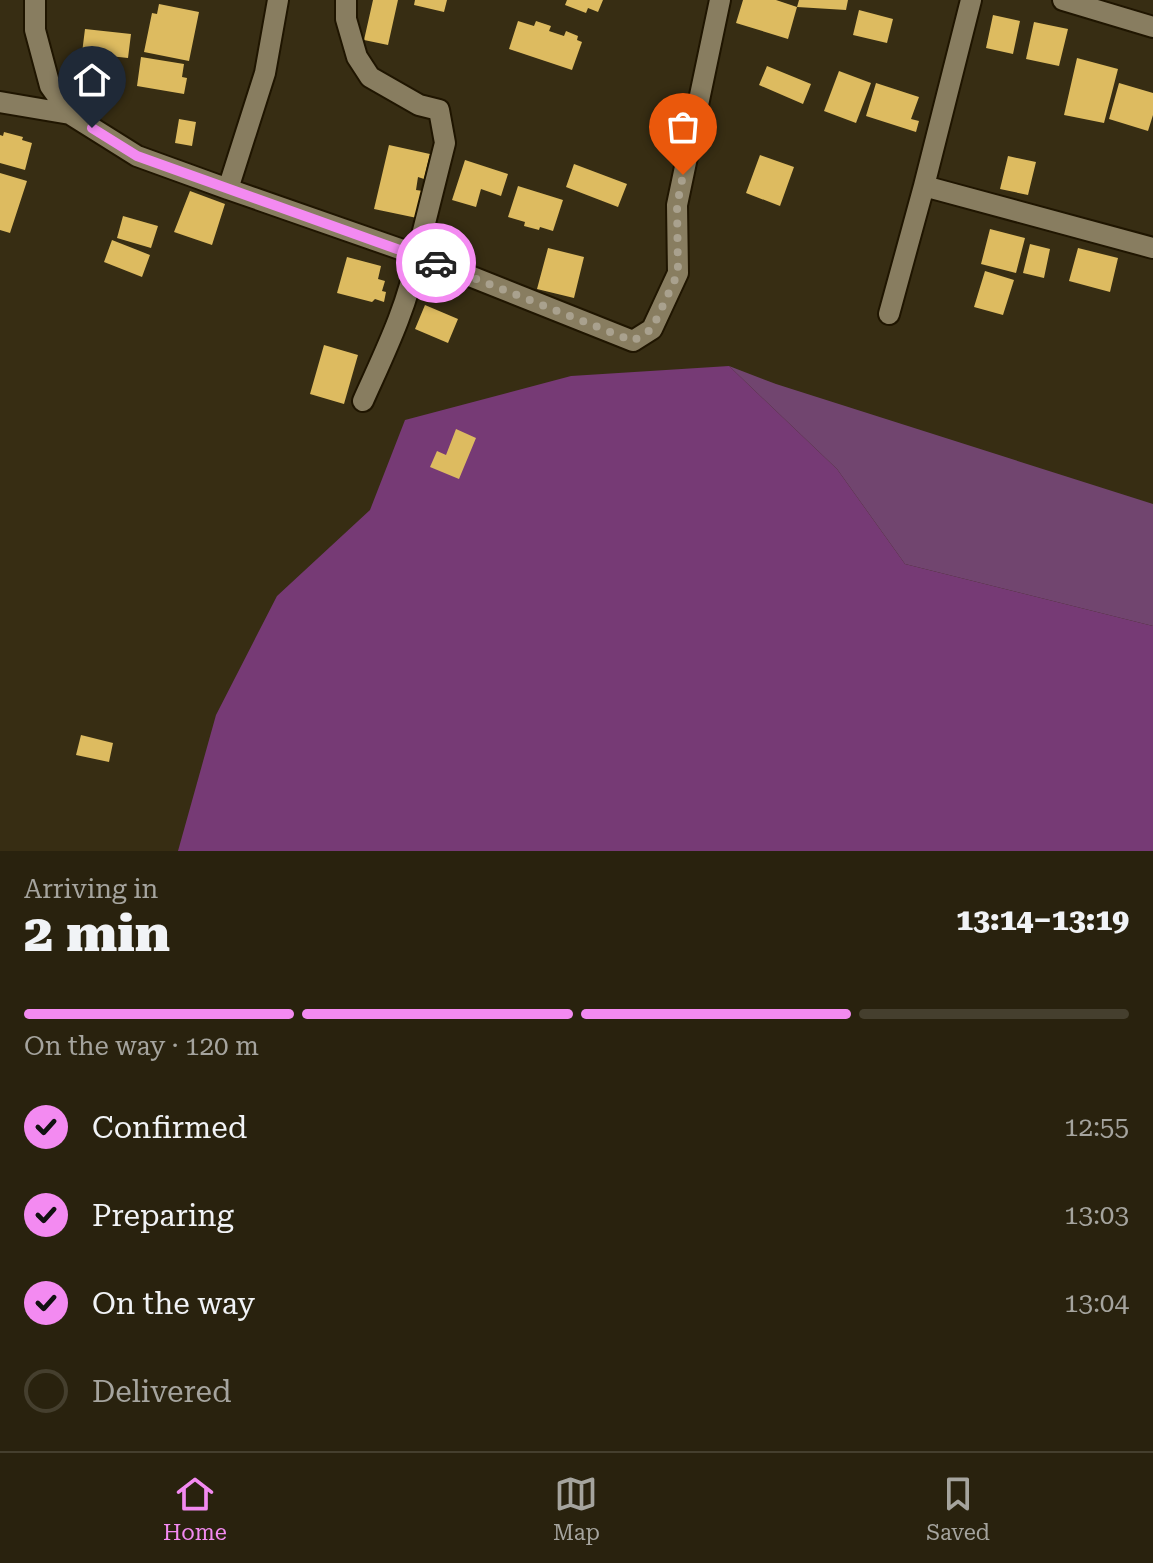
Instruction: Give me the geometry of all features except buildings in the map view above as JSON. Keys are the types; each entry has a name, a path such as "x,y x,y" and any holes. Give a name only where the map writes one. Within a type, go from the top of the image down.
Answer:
{"street":[{"path":"35,0 35,30 50,86 70,114"},
{"path":"228,189 265,73 278,0"},
{"path":"346,0 346,19 357,57 370,77 419,105 439,110 445,143 412,282 363,401"},
{"path":"0,102 70,114 137,156 417,255 633,341 652,329 678,273 677,205 720,0"},
{"path":"889,314 971,0"},
{"path":"1063,0 1153,27"},
{"path":"924,186 1153,248"}],"shaded area":[{"path":"729,366 776,384 1153,504 1153,626 905,564 837,469"},
{"path":"729,366 837,469 905,564 1153,626 1153,851 178,851 216,715 277,596 370,510 405,420 571,376"}],"way so far":[{"path":"436,263 633,341 652,329 678,273 677,205 683,175"}],"route":[{"path":"92,128 137,156 436,263"}]}
